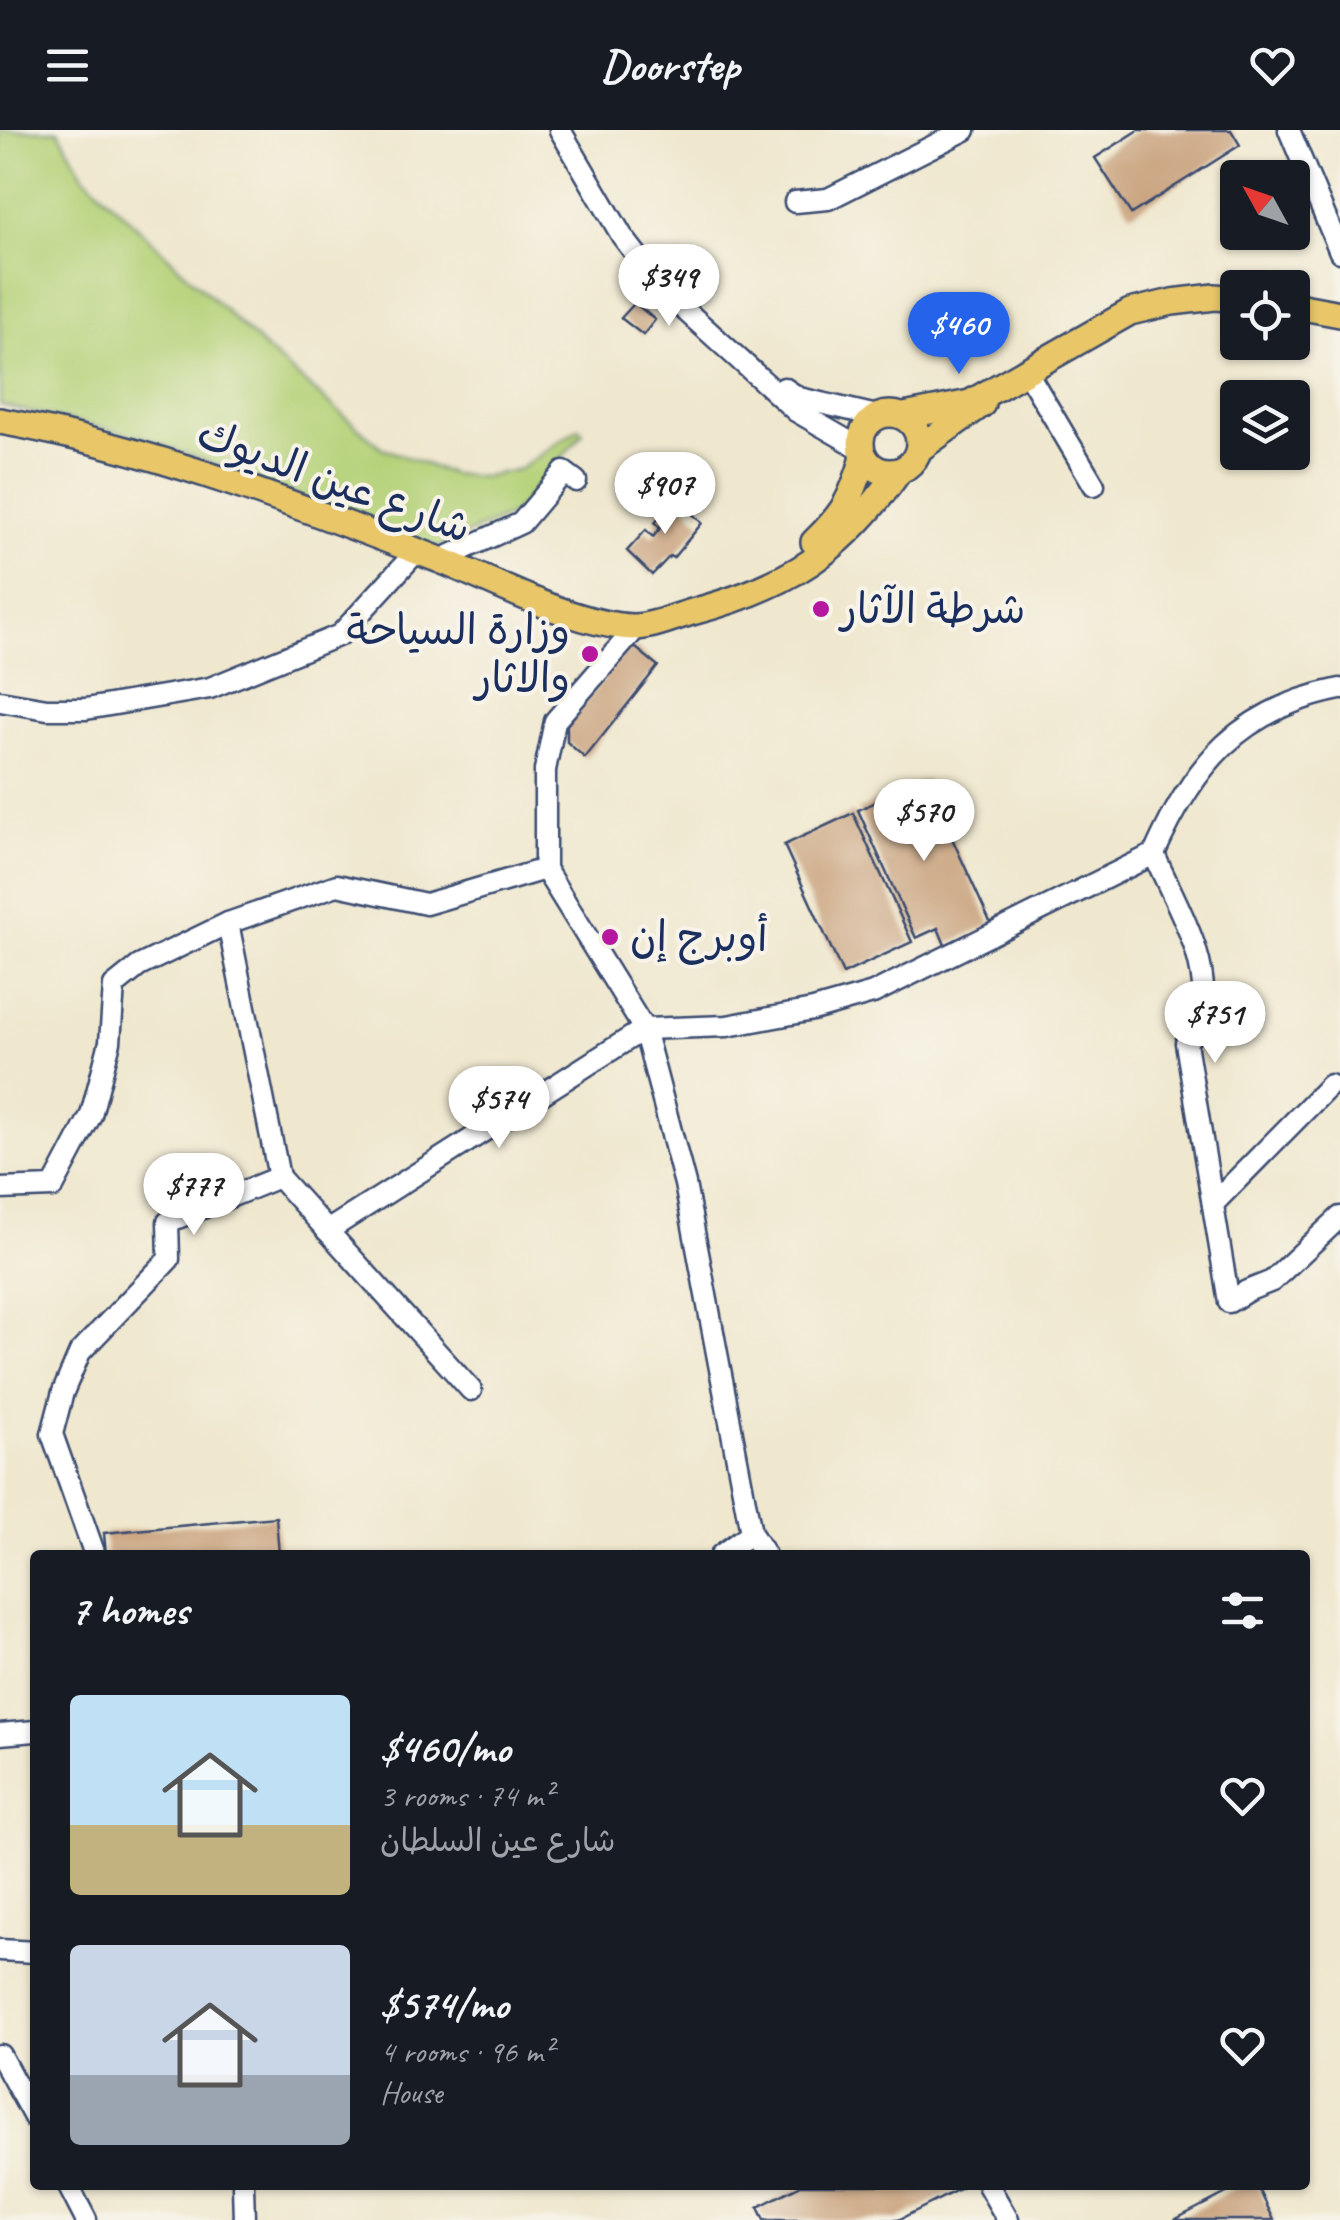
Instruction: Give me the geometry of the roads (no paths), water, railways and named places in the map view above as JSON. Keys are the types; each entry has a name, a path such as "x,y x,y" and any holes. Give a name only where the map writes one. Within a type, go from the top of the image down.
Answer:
{"main road":[{"path":"743,598 834,523 851,499 864,429 877,416 904,416 970,402 1130,312 1186,300 1220,299"},
{"path":"1310,308 1340,314"},
{"path":"637,627 743,598 788,577 869,513 918,450 1027,372"},
{"path":"904,416 916,430 918,450"},
{"name":"شارع عين الديوك","path":"0,420 160,461 428,556 556,607 611,624 637,627"},
{"path":"862,453 879,470 899,471"}],"street":[{"path":"560,130 622,236 664,291 796,411 862,453"},
{"path":"795,202 828,199 964,130"},
{"path":"1289,130 1340,252"},
{"path":"754,369 799,398 877,416"},
{"path":"1027,372 1094,485"},
{"path":"0,701 48,709 86,709 210,688 340,635 428,556 521,523 564,472 576,481"},
{"path":"637,627 554,722 545,770 545,869 644,1030 684,1184 752,1533 762,1550"},
{"path":"327,1231 644,1030 728,1026 813,1010 873,992 1154,854 1166,826 1194,782 1239,729 1265,713 1340,689"},
{"path":"1154,854 1199,964 1204,992 1201,1019 1186,1043 1229,1302 1272,1281 1340,1218"},
{"path":"0,1189 53,1188 91,1115 110,1042 114,986 139,966 228,923 337,885 426,904 545,869"},
{"path":"228,923 278,1177 471,1390"},
{"path":"1213,1204 1330,1085"},
{"path":"93,1550 52,1434 63,1392 80,1352 169,1259 168,1222 278,1177"},
{"path":"728,1550 752,1533"},
{"path":"0,1734 30,1731"},
{"path":"0,1950 30,1952"},
{"path":"0,2055 30,2110"},
{"path":"71,2190 86,2220"},
{"path":"243,2190 244,2220"},
{"path":"991,2190 1008,2220"}],"place":[{"name":"شرطة الآثار","path":"821,609"},
{"name":"وزارة السياحة والاثار","path":"590,654"},
{"name":"أوبرج إن","path":"610,937"}]}
